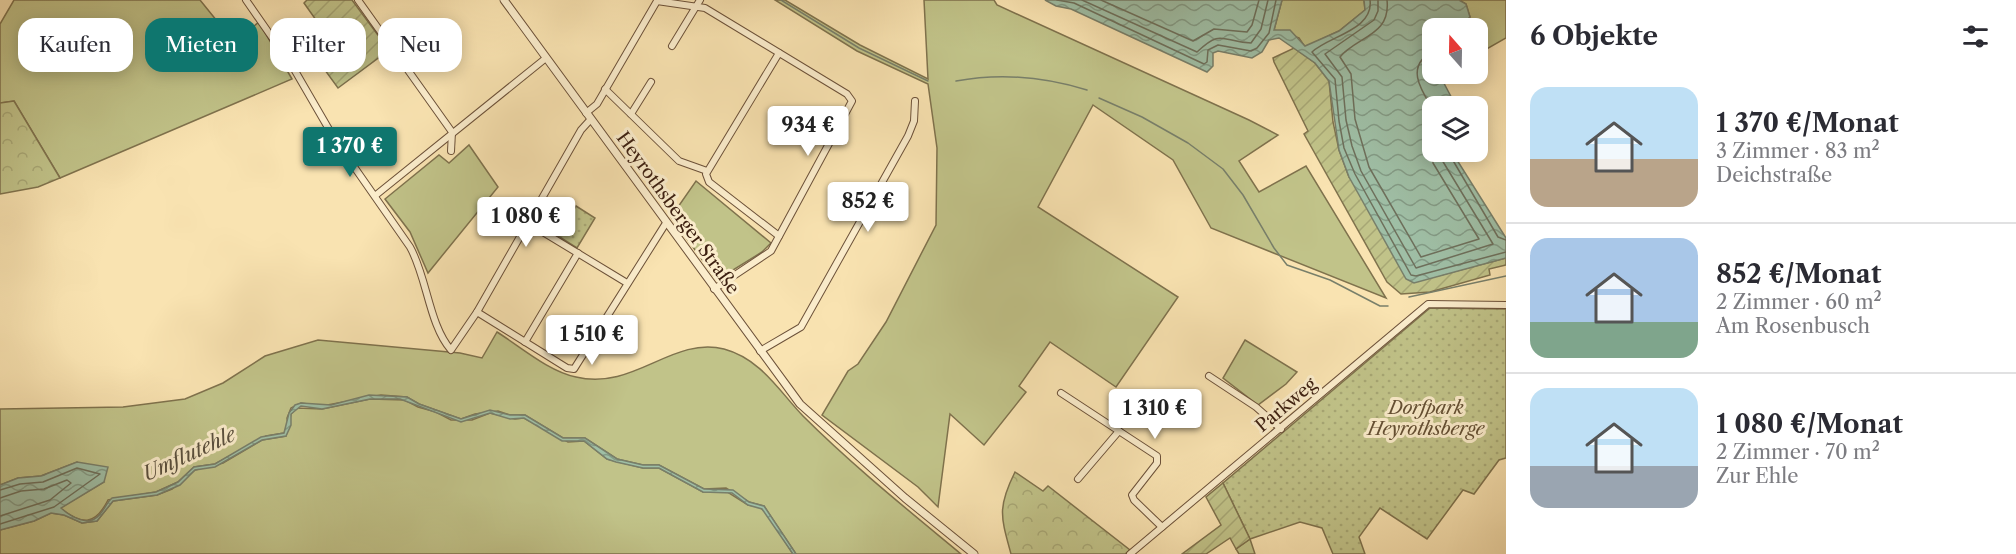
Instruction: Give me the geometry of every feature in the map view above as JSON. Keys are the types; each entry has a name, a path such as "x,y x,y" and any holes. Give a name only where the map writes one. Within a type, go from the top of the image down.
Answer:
{"street":[{"path":"246,0 294,69 334,138 376,195 417,258 440,328 451,350 477,312 588,116 657,1 698,3 847,94 852,101 767,254 714,289"},
{"path":"358,0 452,132 451,151"},
{"name":"Heyrothsberger Straße","path":"504,0 800,404 835,438 916,508 974,554"},
{"path":"672,46 698,3"},
{"path":"779,53 706,171 709,181 779,236"},
{"path":"376,195 546,58"},
{"path":"630,114 651,82"},
{"path":"605,89 679,161 706,171"},
{"path":"760,351 804,323 909,136 914,122 915,101"},
{"path":"528,223 627,283"},
{"path":"477,312 567,368 574,369 666,223"},
{"path":"525,342 578,253"},
{"name":"Parkweg","path":"1130,554 1428,304 1506,305"},
{"path":"1209,376 1256,407 1281,429"},
{"path":"1061,393 1159,458 1132,495 1134,500 1162,527"},
{"path":"1078,479 1119,431"}],"green space":[{"path":"14,0 200,0 215,18 145,18 145,72 258,72 259,22 270,41 270,72 288,72 292,79 60,178 14,101 0,103 0,24"},
{"path":"307,0 352,0 365,18 315,18 304,3"},
{"path":"775,0 785,0 860,45 928,79 924,0 994,0 997,5 1249,120 1278,135 1239,161 1259,192 1306,166 1386,298 1211,228 1173,160 1093,105 1038,207 1178,297 1116,387 1050,342 1019,386 1026,392 984,445 950,414 938,507 918,487 822,415 848,371 858,364 886,322 936,225 937,148 928,84 857,51"},
{"path":"1282,0 1364,0 1365,10 1339,31 1305,47 1299,38 1274,30"},
{"path":"1459,0 1506,0 1506,38 1488,48 1488,18 1469,18 1466,4"},
{"path":"366,19 378,35 378,58 366,67"},
{"path":"1294,48 1315,63 1329,81 1333,122 1339,150 1349,177 1438,276 1506,258 1506,265 1489,269 1490,275 1430,292 1401,294 1387,282 1304,134 1308,131 1274,62 1273,58"},
{"path":"326,72 359,72 338,88"},
{"path":"14,101 60,178 38,187 0,194 0,103"},
{"path":"469,145 498,187 428,273 410,232 385,199 439,155 449,163"},
{"path":"696,181 771,243 762,252 717,280 671,217"},
{"path":"576,206 595,218 577,248 558,236"},
{"name":"Dorfpark Heyrothsberge","path":"1430,308 1506,309 1506,458 1499,460 1474,494 1463,490 1427,539 1380,508 1359,537 1365,554 1333,554 1322,528 1300,522 1250,539 1223,483"},
{"path":"497,332 555,370 576,377 597,379 616,377 635,371 687,350 705,347 724,349 737,354 759,368 803,416 841,452 961,554 796,554 764,506 749,502 726,488 704,489 659,465 643,465 617,459 585,438 563,438 525,415 510,415 498,411 475,414 461,419 419,404 407,397 381,395 322,406 301,403 291,408 284,433 266,436 215,464 194,467 178,482 156,492 108,500 98,515 87,520 75,518 60,508 104,482 77,462 41,476 18,478 0,485 0,409 123,407 185,399 223,383 265,356 318,340 460,353 482,358"},
{"path":"1245,340 1297,372 1286,384 1258,405 1223,378"},
{"path":"370,399 405,400 451,420 472,420 490,413 515,419 524,418 568,442 584,441 607,459 643,468 659,468 703,492 726,491 748,505 760,507 768,515 793,554 0,554 0,530 34,521 51,513 64,515 82,523 97,521 113,501 157,495 172,489 195,470 223,463 262,440 286,436 291,414 297,408 322,409"},
{"path":"1015,472 1043,491 1048,486 1130,550 1125,554 1011,554 1002,513 1005,495"},
{"path":"1223,483 1250,539 1236,549 1230,538 1206,554 1182,554 1221,525 1206,497"},
{"path":"1250,539 1255,554 1239,554 1236,549"}],"water":[{"path":"1045,0 1282,0 1274,30 1290,30 1305,46 1339,31 1365,10 1364,0 1459,0 1466,4 1469,18 1422,18 1422,84 1444,84 1451,96 1422,96 1422,162 1458,162 1506,238 1506,258 1414,283 1406,279 1349,177 1339,150 1329,81 1315,63 1279,38 1269,40 1262,52 1252,58 1218,51 1213,53 1213,66 1207,72 1071,9 1056,6"},
{"path":"369,395 407,397 419,404 461,419 490,410 510,415 525,415 563,438 585,438 617,459 643,465 659,465 704,489 733,490 749,502 764,506 796,554 793,554 762,509 748,505 732,493 703,492 659,468 643,468 607,459 584,441 562,441 524,418 510,419 490,413 461,422 400,399 370,399 322,409 301,406 291,414 291,425 286,436 262,440 215,467 195,470 180,485 157,495 113,501 97,521 82,523 64,515 51,513 34,521 0,530 0,485 18,478 41,476 77,462 108,467 104,482 61,508 80,520 91,520 100,514 112,498 156,492 178,482 194,467 215,464 261,437 284,433 289,413 295,405 301,403 331,405"}],"waterway":[{"path":"781,0 859,48 928,81"},
{"path":"956,81 989,77 1038,79 1087,90"},
{"path":"1099,98 1142,117 1188,143 1223,169 1243,195 1274,248 1287,265 1330,280 1380,306 1388,306"},
{"path":"1409,297 1506,276"}],"water label":[{"name":"Umflutehle","path":"189,454"}]}
